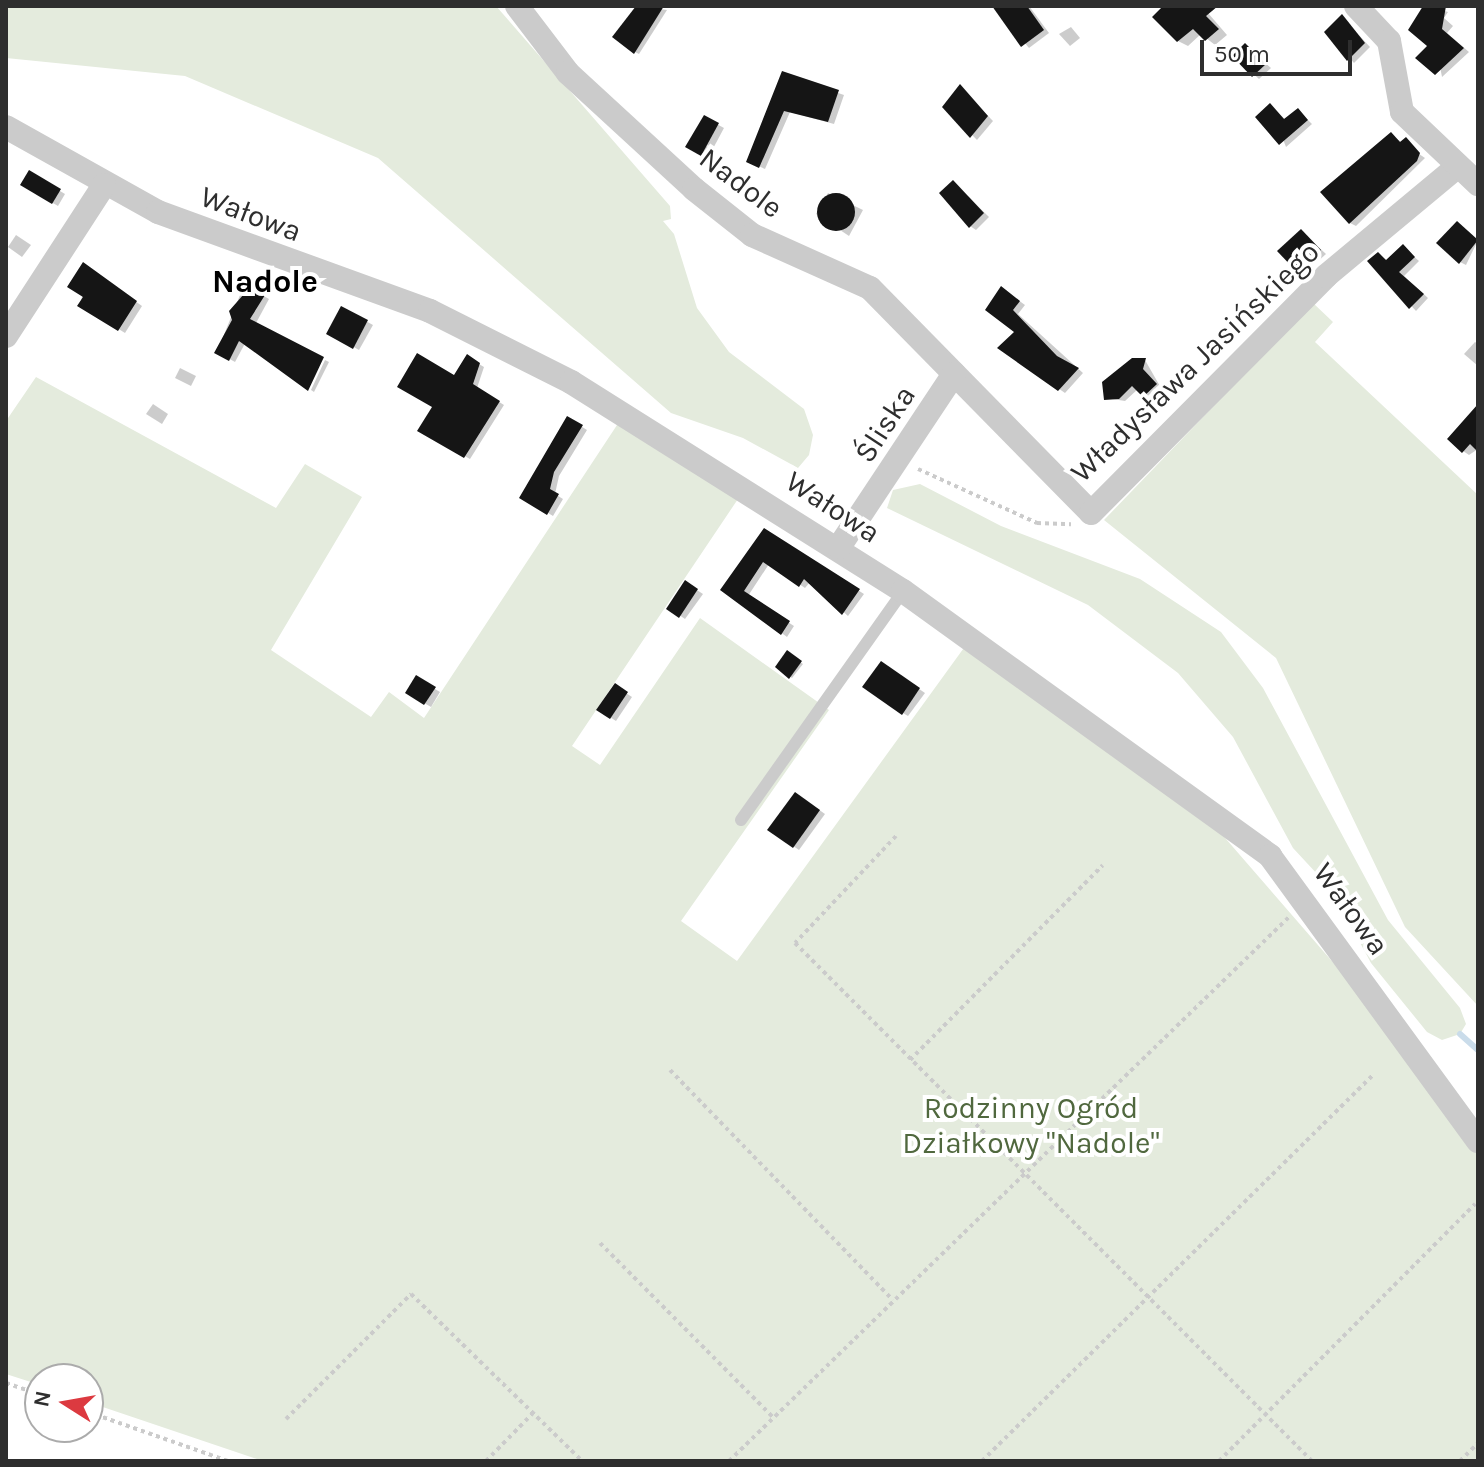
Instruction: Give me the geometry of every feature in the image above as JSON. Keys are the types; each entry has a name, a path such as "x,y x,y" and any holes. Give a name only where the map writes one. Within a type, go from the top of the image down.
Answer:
{"street":[{"name":"Nadole","path":"517,6 568,73 694,189 752,235 870,288 954,374"},
{"path":"1356,6 1389,41 1402,112 1478,184"},
{"name":"Wałowa","path":"6,127 104,185 250,250 461,325 571,382 839,547 903,591 1226,819 1306,900 1478,1141"},
{"name":"Władysława Jasińskiego","path":"954,374 1087,509 1326,276 1457,167"},
{"path":"6,336 104,185"},
{"name":"Śliska","path":"839,547 893,471 954,374"}],"lane":[{"path":"741,820 903,591"}],"path":[{"path":"893,471 937,472 1051,527 1071,524 1087,509"},
{"path":"896,836 795,943 1025,1174 1149,1293 1312,1461"},
{"path":"910,1060 1103,865"},
{"path":"729,1461 1306,900"},
{"path":"670,1070 893,1300"},
{"path":"982,1461 1372,1076"},
{"path":"1219,1461 1475,1204"},
{"path":"600,1243 773,1417"},
{"path":"286,1419 411,1294 582,1461"},
{"path":"486,1461 532,1414"},
{"path":"104,1418 228,1461"},
{"path":"1460,1461 1478,1443"}],"green space":[{"path":"6,6 496,6 670,206 671,219 663,221 674,234 697,308 729,352 804,409 813,435 809,455 798,468 743,438 671,413 378,158 185,76 6,58"},
{"path":"1313,303 1333,322 1315,342 1478,495 1478,1006 1405,927 1276,658 1104,520"},
{"name":"Rodzinny Ogród Działkowy \"Nadole\"","path":"36,377 276,508 305,464 362,497 271,650 371,717 389,692 424,718 619,422 740,496 572,746 600,765 700,618 829,710 681,921 737,961 966,645 1213,824 1363,997 1478,1155 1478,1461 263,1461 104,1407 104,1363 24,1363 24,1380 6,1374 6,421"},
{"path":"920,484 1001,526 1140,579 1221,632 1263,688 1388,920 1460,1008 1466,1024 1460,1034 1442,1040 1427,1032 1371,963 1331,889 1293,848 1233,737 1178,673 1088,605 887,508 893,490"}],"building":[{"path":"636,6 664,6 634,54 612,37"},
{"path":"992,6 1027,6 1044,30 1021,47"},
{"path":"1163,6 1218,6 1206,16 1219,29 1205,41 1193,29 1177,42 1152,17"},
{"path":"1423,6 1446,6 1442,29 1464,48 1435,75 1415,58 1427,46 1408,30"},
{"path":"1342,14 1365,43 1347,61 1324,32"},
{"path":"1245,43 1266,64 1252,77 1232,56"},
{"path":"782,71 839,90 828,122 784,111 759,168 746,162"},
{"path":"960,84 988,116 970,138 942,107"},
{"path":"1270,103 1284,119 1298,108 1308,120 1279,145 1255,117"},
{"path":"704,115 719,123 701,156 685,147"},
{"path":"1391,132 1400,142 1406,137 1420,153 1417,161 1349,224 1320,192"},
{"path":"29,170 61,189 52,204 20,185"},
{"path":"953,180 984,213 969,228 939,193"},
{"path":"836,193 849,199 855,212 849,225 836,231 823,225 817,212 823,199"},
{"path":"1457,221 1478,240 1459,264 1436,243"},
{"path":"1301,229 1321,250 1297,272 1277,251"},
{"path":"1403,244 1415,257 1399,272 1424,294 1409,309 1367,261 1378,252 1386,260"},
{"path":"83,262 137,301 118,331 77,306 83,297 67,287"},
{"path":"251,286 265,295 250,319 324,357 308,391 239,341 229,361 214,353 232,320 229,311"},
{"path":"1001,286 1020,301 1013,310 1057,356 1079,368 1058,391 997,348 1014,332 985,310"},
{"path":"341,306 368,320 353,349 326,334"},
{"path":"417,353 454,375 467,354 480,363 473,384 500,401 464,458 417,431 432,407 397,387"},
{"path":"1132,358 1146,358 1143,369 1157,384 1143,397 1132,386 1119,399 1104,400 1102,382"},
{"path":"1478,404 1478,452 1470,444 1462,453 1447,439"},
{"path":"567,416 583,425 554,472 550,489 559,494 547,515 519,498"},
{"path":"764,528 860,589 842,615 804,579 799,587 763,562 744,591 790,621 781,635 720,590"},
{"path":"685,580 698,589 679,618 666,609"},
{"path":"787,650 802,661 789,679 775,667"},
{"path":"881,661 920,688 902,715 862,687"},
{"path":"416,675 436,687 424,705 405,693"},
{"path":"615,683 628,692 610,719 596,710"},
{"path":"795,792 820,810 793,848 767,830"}],"waterway":[{"path":"1460,1034 1478,1050"}],"district":[{"name":"Nadole","path":"265,282"}]}
